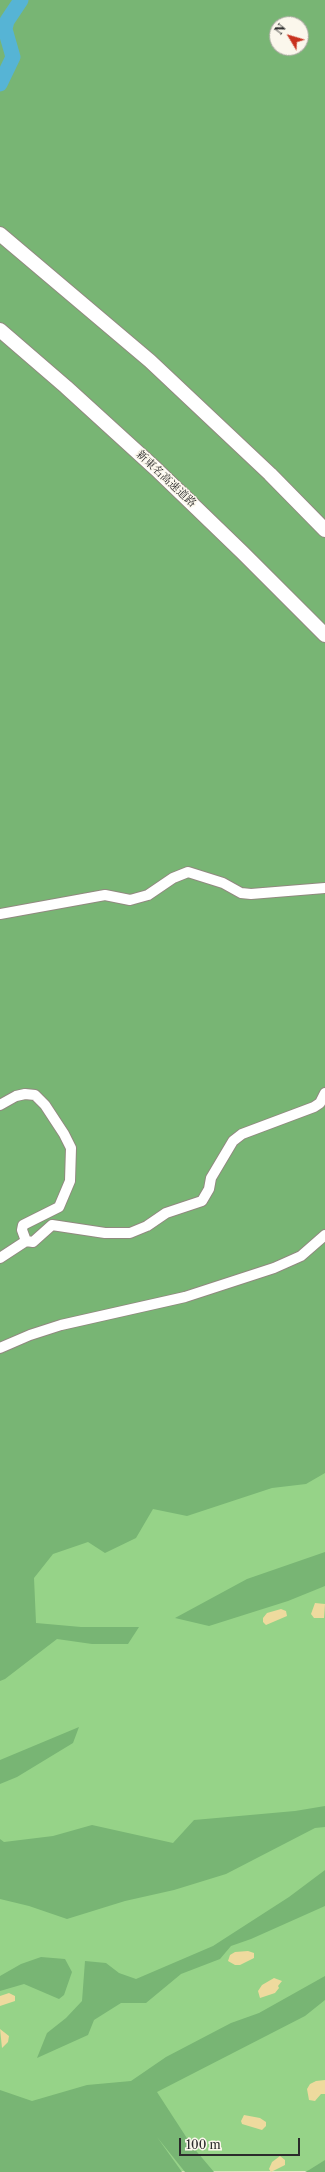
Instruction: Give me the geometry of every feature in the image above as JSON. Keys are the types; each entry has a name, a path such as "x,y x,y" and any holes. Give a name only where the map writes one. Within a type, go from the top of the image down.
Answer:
{"highway":[{"path":"0,234 150,361 270,474 325,530"},
{"name":"新東名高速道路","path":"0,330 66,387 232,542 325,635"}],"street":[{"path":"0,914 104,895 130,900 148,895 173,878 188,872 223,883 241,893 251,894 325,888"},
{"path":"0,1258 26,1241 33,1242 52,1226 105,1233 130,1233 147,1226 166,1212 202,1201 209,1189 211,1178 233,1141 242,1134 314,1107 320,1103 325,1093"},
{"path":"0,1104 16,1096 25,1094 35,1095 49,1111 71,1148 70,1181 59,1207 23,1225 22,1230 26,1241"},
{"path":"0,1348 30,1335 61,1325 185,1297 274,1268 301,1256 325,1236"}],"green space":[{"path":"0,0 325,0 325,1473 306,1484 272,1488 187,1516 153,1509 136,1538 105,1553 88,1542 53,1554 34,1578 36,1623 81,1627 139,1627 128,1644 92,1644 57,1639 5,1679 0,1681"},
{"path":"325,1433 325,2171 0,2172 0,1557"},
{"path":"325,1552 325,1586 288,1601 209,1626 175,1618 247,1579"},
{"path":"79,1727 73,1743 17,1777 0,1784 0,1760"},
{"path":"325,1806 325,1827 315,1828 226,1874 174,1890 125,1901 67,1919 29,1906 0,1899 0,1839 4,1842 53,1836 92,1825 173,1843 194,1820 295,1811"},
{"path":"325,1870 325,1906 251,1939 231,1946 220,1959 181,1974 146,2003 121,2003 94,2020 88,2035 37,2058 47,2033 66,2018 82,2001 85,1961 106,1963 119,1973 136,1979 213,1946 289,1897"},
{"path":"41,1957 65,1959 72,1972 64,1995 59,1999 24,1984 0,1991 0,1976 21,1964"},
{"path":"325,1976 325,2000 305,2016 157,2092 192,2146 214,2172 185,2172 157,2137 182,2172 0,2172 0,2090 32,2101 87,2085 131,2081 166,2057 231,2023 259,2013"},
{"path":"325,2160 325,2172 305,2172 309,2170"}],"sand":[{"path":"315,1603 325,1604 324,1618 314,1618 311,1614"},
{"path":"281,1609 286,1611 287,1616 266,1625 263,1622 263,1618 267,1613"},
{"path":"248,1951 254,1953 254,1958 240,1965 235,1965 228,1961 230,1955 235,1952"},
{"path":"274,1978 282,1981 278,1986 279,1988 275,1993 260,1998 258,1991 262,1985"},
{"path":"9,1993 15,1996 15,2001 0,2006 0,1996"},
{"path":"0,2029 9,2036 8,2042 2,2048"},
{"path":"325,2080 325,2094 321,2094 315,2101 309,2100 307,2089 310,2084 316,2081"},
{"path":"244,2115 260,2118 266,2122 266,2126 262,2130 242,2124 241,2121"},
{"path":"280,2156 285,2160 285,2165 271,2172 269,2169 272,2162"}],"waterway":[{"path":"0,84 13,57 5,29 7,21 21,0"}]}
